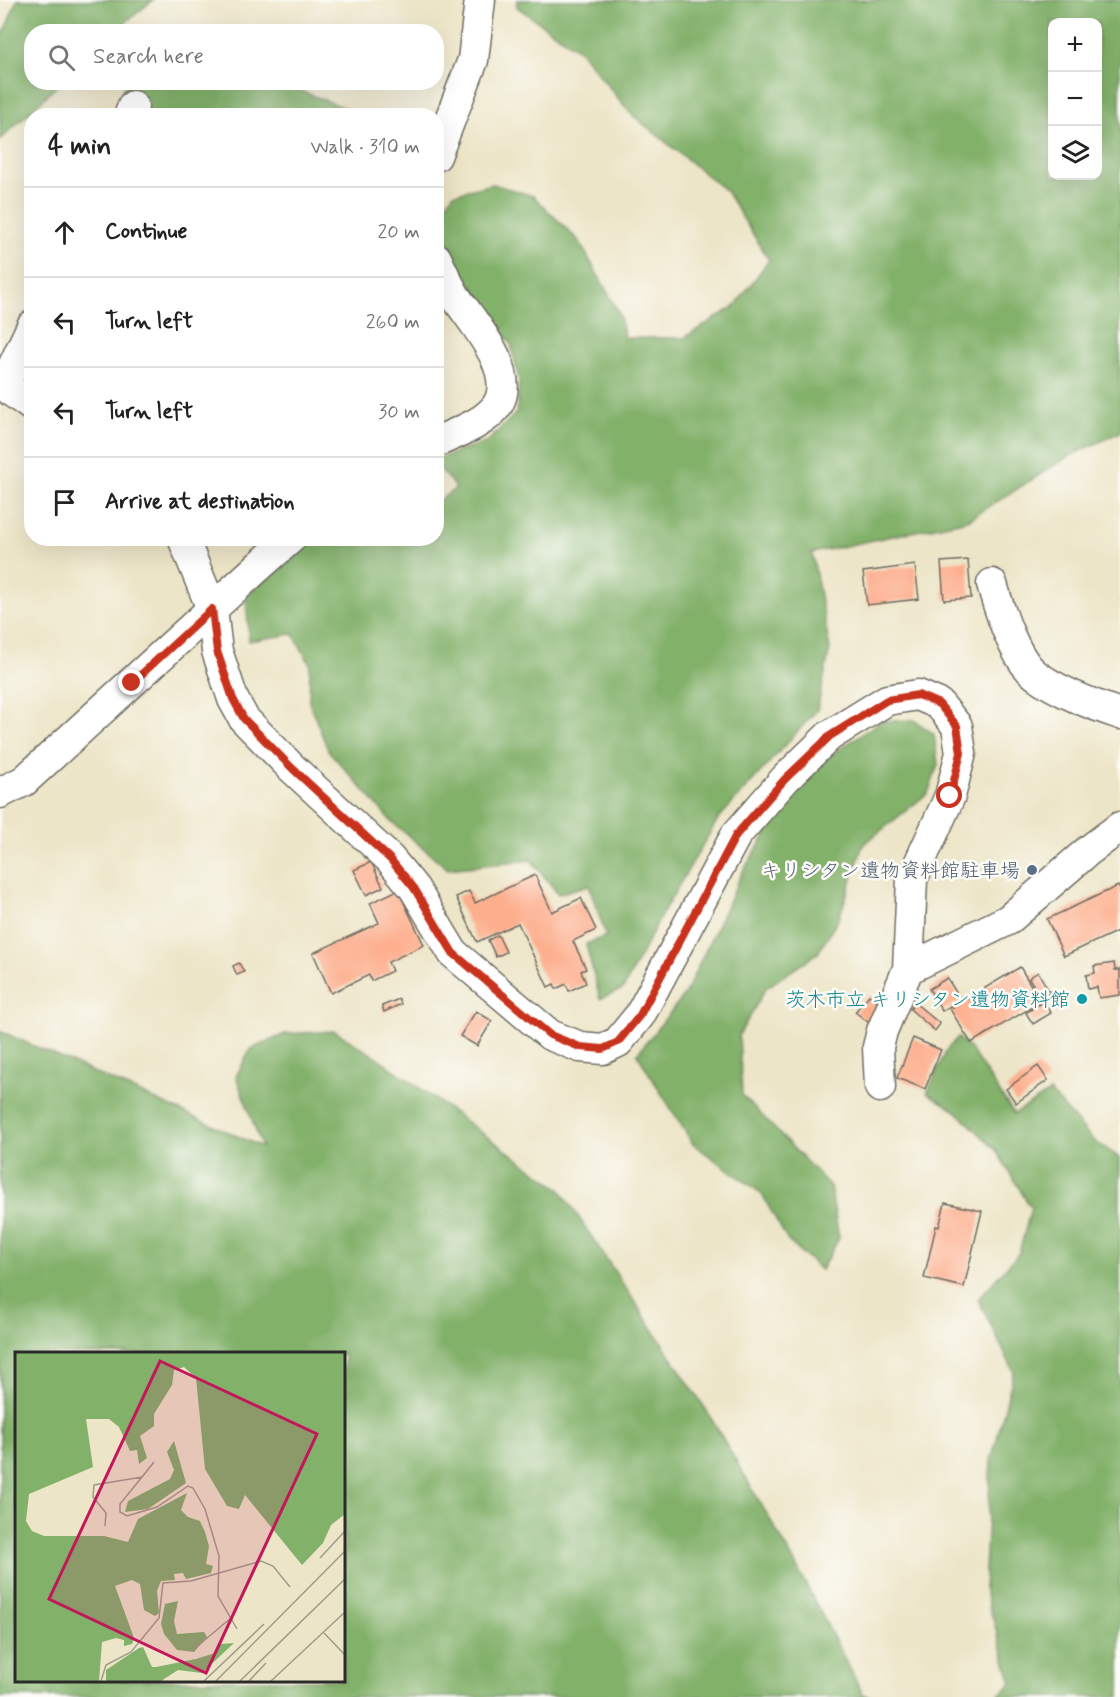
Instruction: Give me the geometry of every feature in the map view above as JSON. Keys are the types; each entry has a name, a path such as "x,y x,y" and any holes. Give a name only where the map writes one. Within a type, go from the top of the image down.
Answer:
{"street":[{"path":"444,135 473,60 480,0"},
{"path":"444,274 453,293 500,365 504,388 496,407 478,422 444,438"},
{"path":"24,341 2,384 24,399"},
{"path":"186,546 212,609 217,651 233,699 244,719 292,768 390,859 414,888 453,953 550,1035 580,1047 603,1049 618,1042 640,1015 736,835 785,779 830,736 887,700 918,695 939,704 957,726 961,753 950,796 912,879 908,969 878,1047 880,1087"},
{"path":"0,793 24,781 282,546"},
{"path":"992,584 1000,611 1022,660 1035,675 1087,703 1120,714"},
{"path":"908,969 1008,920 1088,851 1120,827"}],"green space":[{"path":"17,0 153,0 124,24 24,24 24,90 53,90 34,108 24,108 24,117 0,140 0,42"},
{"path":"517,0 1120,0 1120,432 1066,458 968,520 812,553 830,649 817,710 718,819 662,914 623,989 600,999 586,944 606,936 589,885 558,894 531,860 448,869 392,822 328,750 309,702 310,664 293,634 249,641 246,596 308,546 444,546 444,497 456,488 444,473 444,457 488,441 517,412 519,381 511,344 452,257 444,237 444,208 453,194 493,184 533,196 579,241 619,313 625,338 684,338 735,306 769,260 726,191 630,113 580,51 517,7"},
{"path":"123,90 299,90 345,108 117,108"},
{"path":"914,720 934,734 938,765 928,793 863,845 839,918 818,953 766,988 739,1035 742,1095 830,1186 839,1238 821,1270 788,1241 761,1193 693,1144 637,1054 685,994 743,871 786,802 825,759 881,721"},
{"path":"0,1031 262,1147 236,1076 251,1049 285,1034 335,1031 381,1060 560,1189 705,1408 789,1552 863,1694 872,1697 0,1697"},
{"path":"958,1037 971,1050 1014,1114 1050,1092 1093,1140 1120,1158 1120,1697 996,1697 1012,1683 984,1589 991,1461 1014,1372 978,1299 1019,1253 1031,1208 996,1150 956,1111 927,1093 946,1051"}],"building":[{"path":"968,560 971,598 944,600 941,562"},
{"path":"915,565 919,599 867,605 863,572"},
{"path":"371,862 383,887 366,895 354,870"},
{"path":"535,875 552,912 581,898 596,930 573,941 586,969 581,971 586,983 569,991 566,984 556,989 554,984 548,987 518,923 477,942 456,897 469,891 475,903"},
{"path":"1118,886 1120,890 1120,930 1064,956 1047,919"},
{"path":"398,890 424,945 388,962 392,971 371,981 369,975 331,993 313,953 379,923 370,903"},
{"path":"498,935 506,952 496,957 488,940"},
{"path":"239,963 244,972 237,975 233,966"},
{"path":"1114,963 1115,970 1120,970 1120,995 1099,998 1097,987 1088,989 1086,975 1095,973 1094,966"},
{"path":"1020,967 1041,1002 971,1043 950,1009"},
{"path":"1038,972 1050,993 1041,998 1029,978"},
{"path":"947,978 961,1000 942,1011 929,989"},
{"path":"869,995 882,1005 868,1022 855,1012"},
{"path":"399,999 401,1004 384,1012 382,1006"},
{"path":"1044,1001 1051,1013 1033,1024 1026,1013"},
{"path":"915,1003 940,1024 935,1031 910,1009"},
{"path":"476,1011 492,1021 477,1046 460,1036"},
{"path":"913,1038 941,1050 925,1089 897,1078"},
{"path":"1038,1066 1048,1080 1016,1103 1006,1089"},
{"path":"945,1203 982,1211 964,1287 924,1278 936,1226 939,1227"}],"place":[{"name":"キリシタン遺物資料館駐車場","path":"1032,870"},
{"name":"茨木市立 キリシタン遺物資料館","path":"1082,999"}],"route":[{"path":"132,683 212,609 217,651 233,699 244,719 292,768 390,859 414,888 453,953 550,1035 580,1047 603,1049 618,1042 640,1015 736,835 785,779 830,736 887,700 918,695 939,704 957,726 961,753 950,796"}]}
